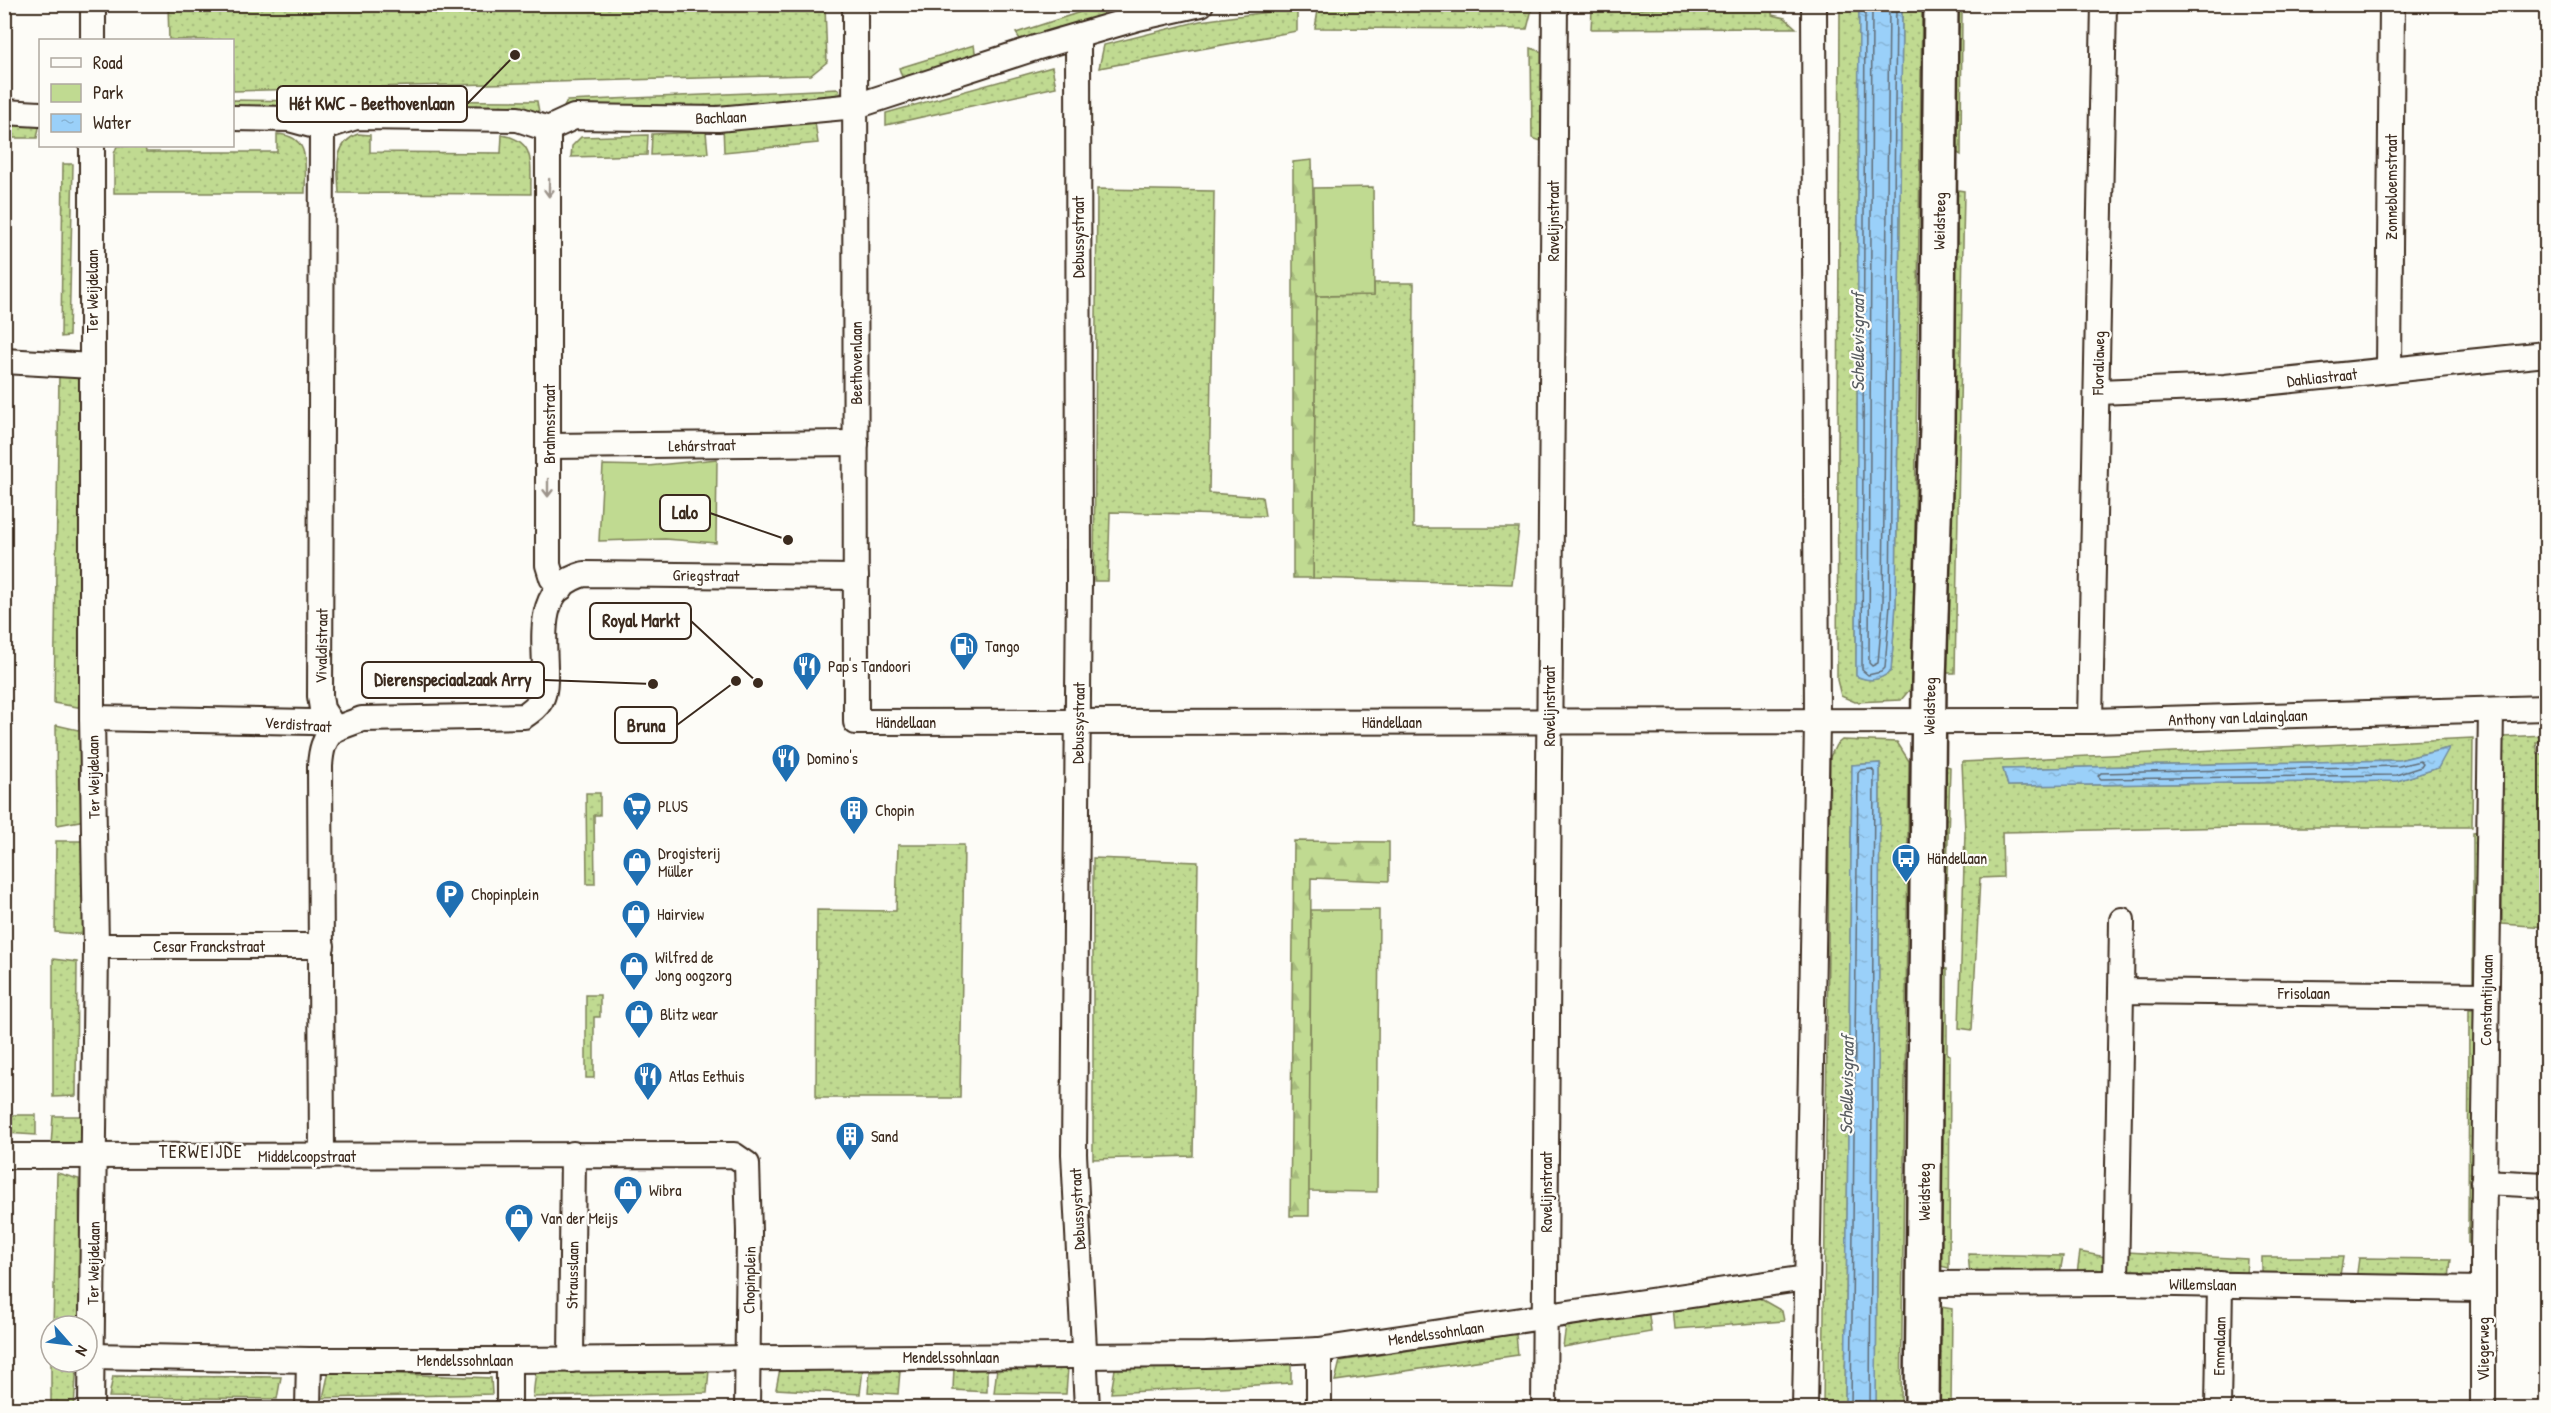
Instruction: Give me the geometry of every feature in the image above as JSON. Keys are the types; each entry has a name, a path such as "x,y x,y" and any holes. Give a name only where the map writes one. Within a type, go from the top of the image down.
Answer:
{"street":[{"path":"93,4 93,39"},
{"name":"Beethovenlaan","path":"855,4 856,722"},
{"name":"Bachlaan","path":"548,129 574,117 718,118 855,106 1078,36 1138,11 1201,4"},
{"name":"Ravelijnstraat","path":"1544,1408 1555,4"},
{"path":"1805,1408 1817,722 1814,4"},
{"name":"Weidsteeg","path":"1922,1408 1929,721 1937,426 1941,4"},
{"name":"Floraliaweg","path":"2090,721 2104,4"},
{"name":"Zonnebloemstraat","path":"2389,369 2392,4"},
{"name":"Debussystraat","path":"1078,36 1079,722 1074,1154 1088,1408"},
{"path":"4,112 39,114"},
{"path":"234,118 289,119 322,128 356,117 518,119 548,129"},
{"name":"Vivaldistraat","path":"322,128 320,696 322,709 335,729"},
{"name":"Brahmsstraat","path":"548,129 548,566 552,578 561,588"},
{"name":"Ter Weijdelaan","path":"92,147 92,718 96,946 92,1314"},
{"name":"Dahliastraat","path":"2098,392 2224,387 2547,354"},
{"path":"4,361 92,366"},
{"name":"Lehárstraat","path":"549,446 856,443"},
{"name":"Griegstraat","path":"561,588 573,577 584,574 856,577"},
{"name":"Verdistraat","path":"92,718 311,722 325,723 335,729 362,719 524,716 536,707 542,698 545,685 544,616 550,600 561,588"},
{"name":"Anthony van Lalainglaan","path":"1929,721 2090,721 2547,708"},
{"name":"Constantijnlaan","path":"2482,1289 2491,710"},
{"name":"Händellaan","path":"856,722 1929,721"},
{"path":"322,1156 320,766 322,749 327,736 335,729"},
{"path":"2116,1283 2122,920"},
{"name":"Cesar Franckstraat","path":"96,946 322,946"},
{"name":"Frisolaan","path":"2121,992 2487,995"},
{"name":"Middelcoopstraat","path":"4,1156 573,1154"},
{"name":"Chopinplein","path":"573,1154 734,1155 747,1164 748,1357"},
{"name":"Strausslaan","path":"571,1360 573,1154"},
{"path":"2484,1182 2547,1185"},
{"name":"Mendelssohnlaan","path":"99,1356 309,1360 571,1360 748,1357 1085,1357 1319,1350 1806,1278"},
{"name":"Willemslaan","path":"1924,1284 2116,1283 2482,1289"},
{"name":"Emmalaan","path":"2218,1408 2220,1284"},
{"name":"Vliegerweg","path":"2482,1289 2483,1408"},
{"path":"1319,1350 1319,1408"},
{"path":"747,1408 748,1357"},
{"path":"308,1408 309,1360"},
{"path":"508,1408 509,1360"},
{"name":"Ter Weijdelaan","path":"91,1374 91,1408"}],"green space":[{"path":"1319,4 1533,5 1527,29 1315,28"},
{"path":"168,5 825,5 827,62 811,75 234,91 234,39 169,39"},
{"path":"1102,5 1104,17 1023,44 1016,33"},
{"path":"1773,5 1772,15 1785,18 1796,28 1591,29 1592,10"},
{"path":"1840,5 1859,5 1856,675 1865,679 1878,679 1891,671 1896,604 1902,5 1922,5 1913,666 1911,688 1901,700 1855,702 1841,696 1837,680"},
{"path":"1951,5 1962,5 1961,155 1949,148"},
{"path":"1297,8 1297,31 1099,68 1104,45 1200,21"},
{"path":"974,45 976,58 902,77 899,68"},
{"path":"1531,48 1542,52 1541,141 1532,138"},
{"path":"1052,67 1056,87 886,125 886,113"},
{"path":"838,89 842,97 753,105 563,109 567,101"},
{"path":"234,100 312,101 314,112 234,110"},
{"path":"341,100 537,101 539,112 340,107"},
{"path":"814,115 818,143 724,152 723,125"},
{"path":"5,123 39,123 37,138 5,138"},
{"path":"706,132 708,153 651,155 652,134"},
{"path":"277,134 296,140 301,146 305,163 305,193 114,193 114,154 117,147 145,147 146,152 277,152"},
{"path":"358,134 370,135 370,152 501,153 502,135 513,138 521,143 529,156 531,194 339,193 338,159 340,151 350,138"},
{"path":"648,135 647,155 571,157 572,146 581,137"},
{"path":"1312,160 1316,296 1313,578 1293,578 1293,162"},
{"path":"63,164 73,164 69,336 61,337"},
{"path":"1373,187 1374,295 1316,296 1314,188"},
{"path":"1097,189 1214,191 1209,493 1262,497 1265,516 1110,512 1108,581 1094,581"},
{"path":"1951,189 1964,191 1955,673 1943,673"},
{"path":"1374,283 1414,283 1413,528 1519,528 1512,584 1313,578 1316,296 1374,295"},
{"path":"59,374 84,377 84,708 54,703"},
{"path":"717,459 716,543 665,539 599,541 603,465 648,466"},
{"path":"56,725 83,731 85,820 57,825"},
{"path":"2546,735 2546,742 2536,742 2538,754 2546,754 2546,927 2502,924 2503,737"},
{"path":"2473,738 2472,827 2239,827 2002,832 2003,877 1980,878 1972,1030 1959,1028 1965,832 1962,762","holes":["2448,748 2438,768 2397,781 2008,786 2003,769 2399,760"]},
{"path":"1842,740 1897,742 1909,761 1901,1408 1876,1408 1880,763 1852,765 1845,1408 1823,1408 1830,757 1836,745"},
{"path":"1940,764 1950,767 1946,911 1936,913"},
{"path":"586,793 600,793 600,815 594,815 595,884 587,884"},
{"path":"2482,832 2480,986 2473,983 2473,833"},
{"path":"56,841 84,841 88,935 55,932"},
{"path":"1294,841 1389,842 1389,881 1311,878 1309,1216 1290,1216"},
{"path":"898,845 964,845 960,1098 816,1098 817,910 896,911"},
{"path":"1093,858 1198,862 1193,1156 1093,1159"},
{"path":"1311,910 1379,910 1377,1192 1309,1191"},
{"path":"53,959 77,962 76,1096 53,1097"},
{"path":"1936,968 1947,969 1947,1054 1950,1055 1949,1268 1936,1265"},
{"path":"586,995 600,995 600,1017 594,1017 594,1078 586,1078"},
{"path":"2469,1010 2478,1010 2476,1244 2468,1243"},
{"path":"4,1115 36,1115 36,1135 5,1133"},
{"path":"53,1116 85,1116 86,1150 51,1146"},
{"path":"57,1173 79,1179 81,1314 53,1314"},
{"path":"2080,1252 2106,1257 2102,1275 2077,1273"},
{"path":"2127,1252 2247,1259 2246,1277 2125,1276"},
{"path":"1968,1254 2063,1256 2060,1273 1970,1275"},
{"path":"2262,1257 2343,1257 2340,1275 2262,1279"},
{"path":"2359,1258 2451,1259 2449,1279 2356,1280"},
{"path":"1759,1298 1782,1311 1784,1321 1675,1329 1673,1306"},
{"path":"1935,1306 1952,1309 1951,1408 1935,1408"},
{"path":"1648,1308 1651,1332 1563,1347 1566,1326"},
{"path":"1516,1334 1518,1355 1335,1381 1340,1361"},
{"path":"1291,1360 1291,1383 1111,1393 1115,1369"},
{"path":"954,1367 987,1368 987,1392 953,1390"},
{"path":"1068,1367 1066,1394 994,1393 997,1368"},
{"path":"780,1369 863,1369 860,1394 776,1389"},
{"path":"536,1370 709,1370 707,1393 533,1397"},
{"path":"329,1371 491,1378 492,1394 323,1398"},
{"path":"900,1371 898,1394 868,1392 870,1372"},
{"path":"51,1374 76,1374 74,1408 51,1408"},
{"path":"113,1376 281,1377 277,1399 109,1397"}],"water":[{"name":"Schellevisgraaf","path":"1859,5 1902,5 1896,604 1891,671 1878,679 1870,680 1856,676"},
{"path":"2449,748 2438,768 2397,781 2008,786 2003,769 2399,760"},
{"path":"1880,763 1876,1408 1845,1408 1852,765"}],"place":[{"name":"Hét KWC - Beethovenlaan","path":"515,55"},
{"name":"Lalo","path":"788,540"},
{"name":"Tango","path":"964,672"},
{"name":"Bruna","path":"736,681"},
{"name":"Royal Markt","path":"758,683"},
{"name":"Dierenspeciaalzaak Arry","path":"653,684"},
{"name":"Pap's Tandoori","path":"807,692"},
{"name":"Domino's","path":"786,784"},
{"name":"PLUS","path":"637,832"},
{"name":"Chopin","path":"854,836"},
{"name":"Händellaan","path":"1906,884"},
{"name":"Drogisterij Müller","path":"637,888"},
{"name":"Chopinplein","path":"450,920"},
{"name":"Hairview","path":"636,940"},
{"name":"Wilfred de Jong oogzorg","path":"634,992"},
{"name":"Blitz wear","path":"639,1040"},
{"name":"Atlas Eethuis","path":"648,1102"},
{"name":"Sand","path":"850,1162"},
{"name":"Wibra","path":"628,1216"},
{"name":"Van der Meijs","path":"519,1244"}],"district":[{"name":"TERWEIJDE","path":"201,1152"}]}
